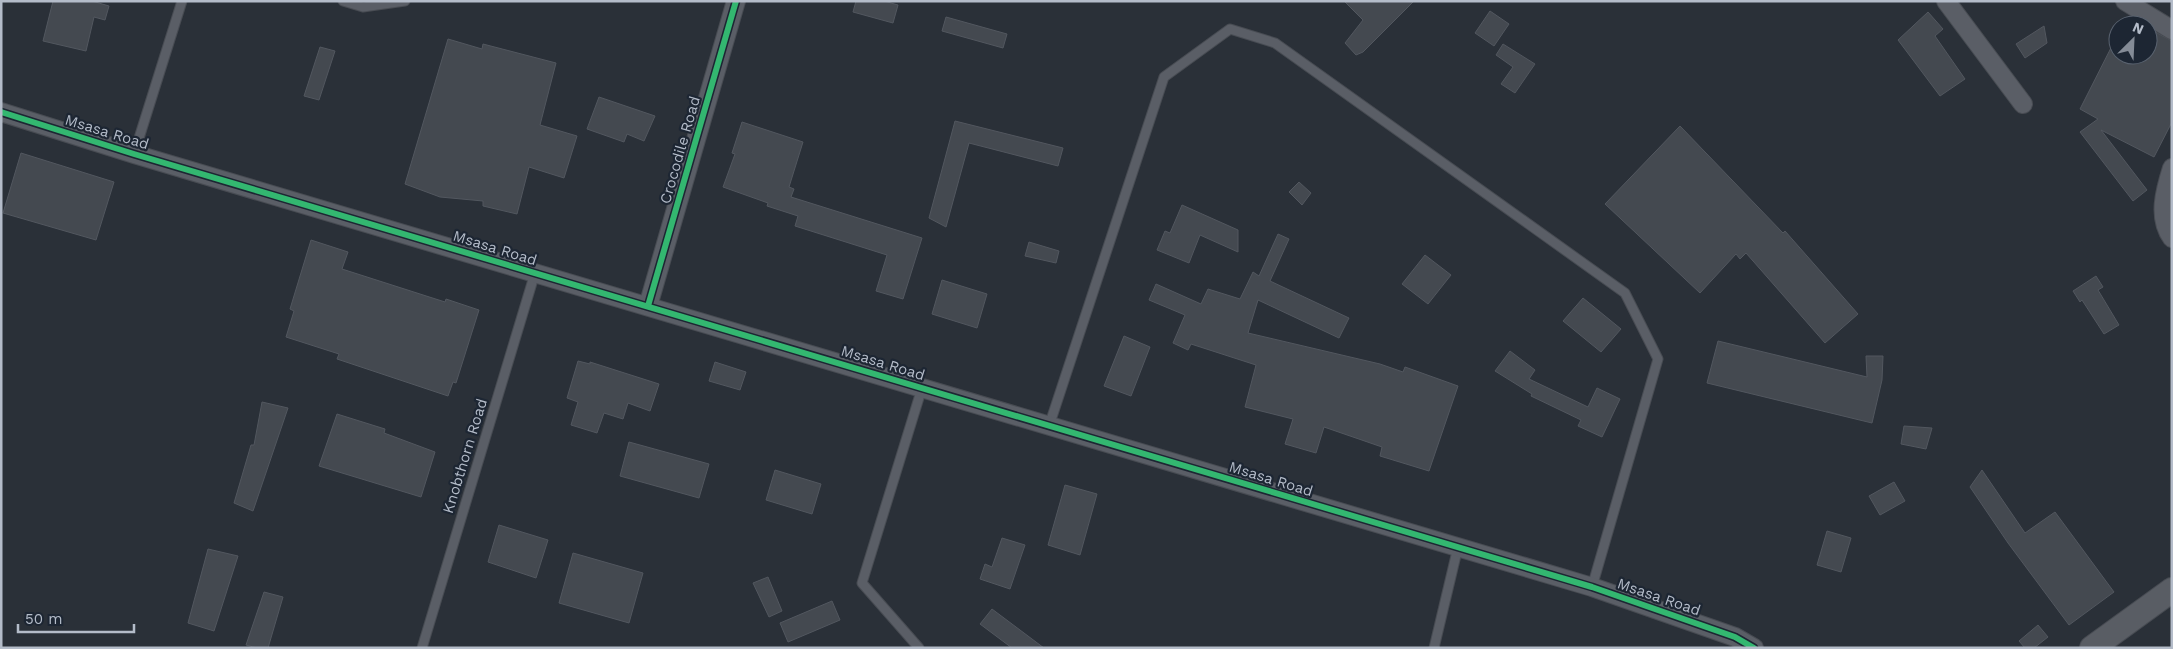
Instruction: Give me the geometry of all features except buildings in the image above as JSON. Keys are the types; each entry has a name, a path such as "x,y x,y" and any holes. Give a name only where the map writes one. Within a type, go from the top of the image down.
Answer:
{"street":[{"name":"Crocodile Road","path":"648,306 736,1"},
{"path":"1946,1 2023,104"},
{"path":"2126,1 2172,30"},
{"name":"Msasa Road","path":"1,112 134,154 1592,587 1735,637 1754,648"},
{"path":"2172,168 2162,201 2166,230 2172,238"},
{"path":"2092,648 2172,590"}],"lane":[{"path":"134,154 182,1"},
{"path":"344,1 363,7 404,1"},
{"path":"1049,426 1164,77 1230,29 1275,42 1625,293 1658,359 1592,587"},
{"name":"Knobthorn Road","path":"422,648 534,273"},
{"path":"918,648 862,583 922,388"},
{"path":"1434,648 1458,547"}],"cycle path":[{"path":"648,306 736,1"},
{"path":"1,112 134,154 1592,587 1735,637 1754,648"}]}
